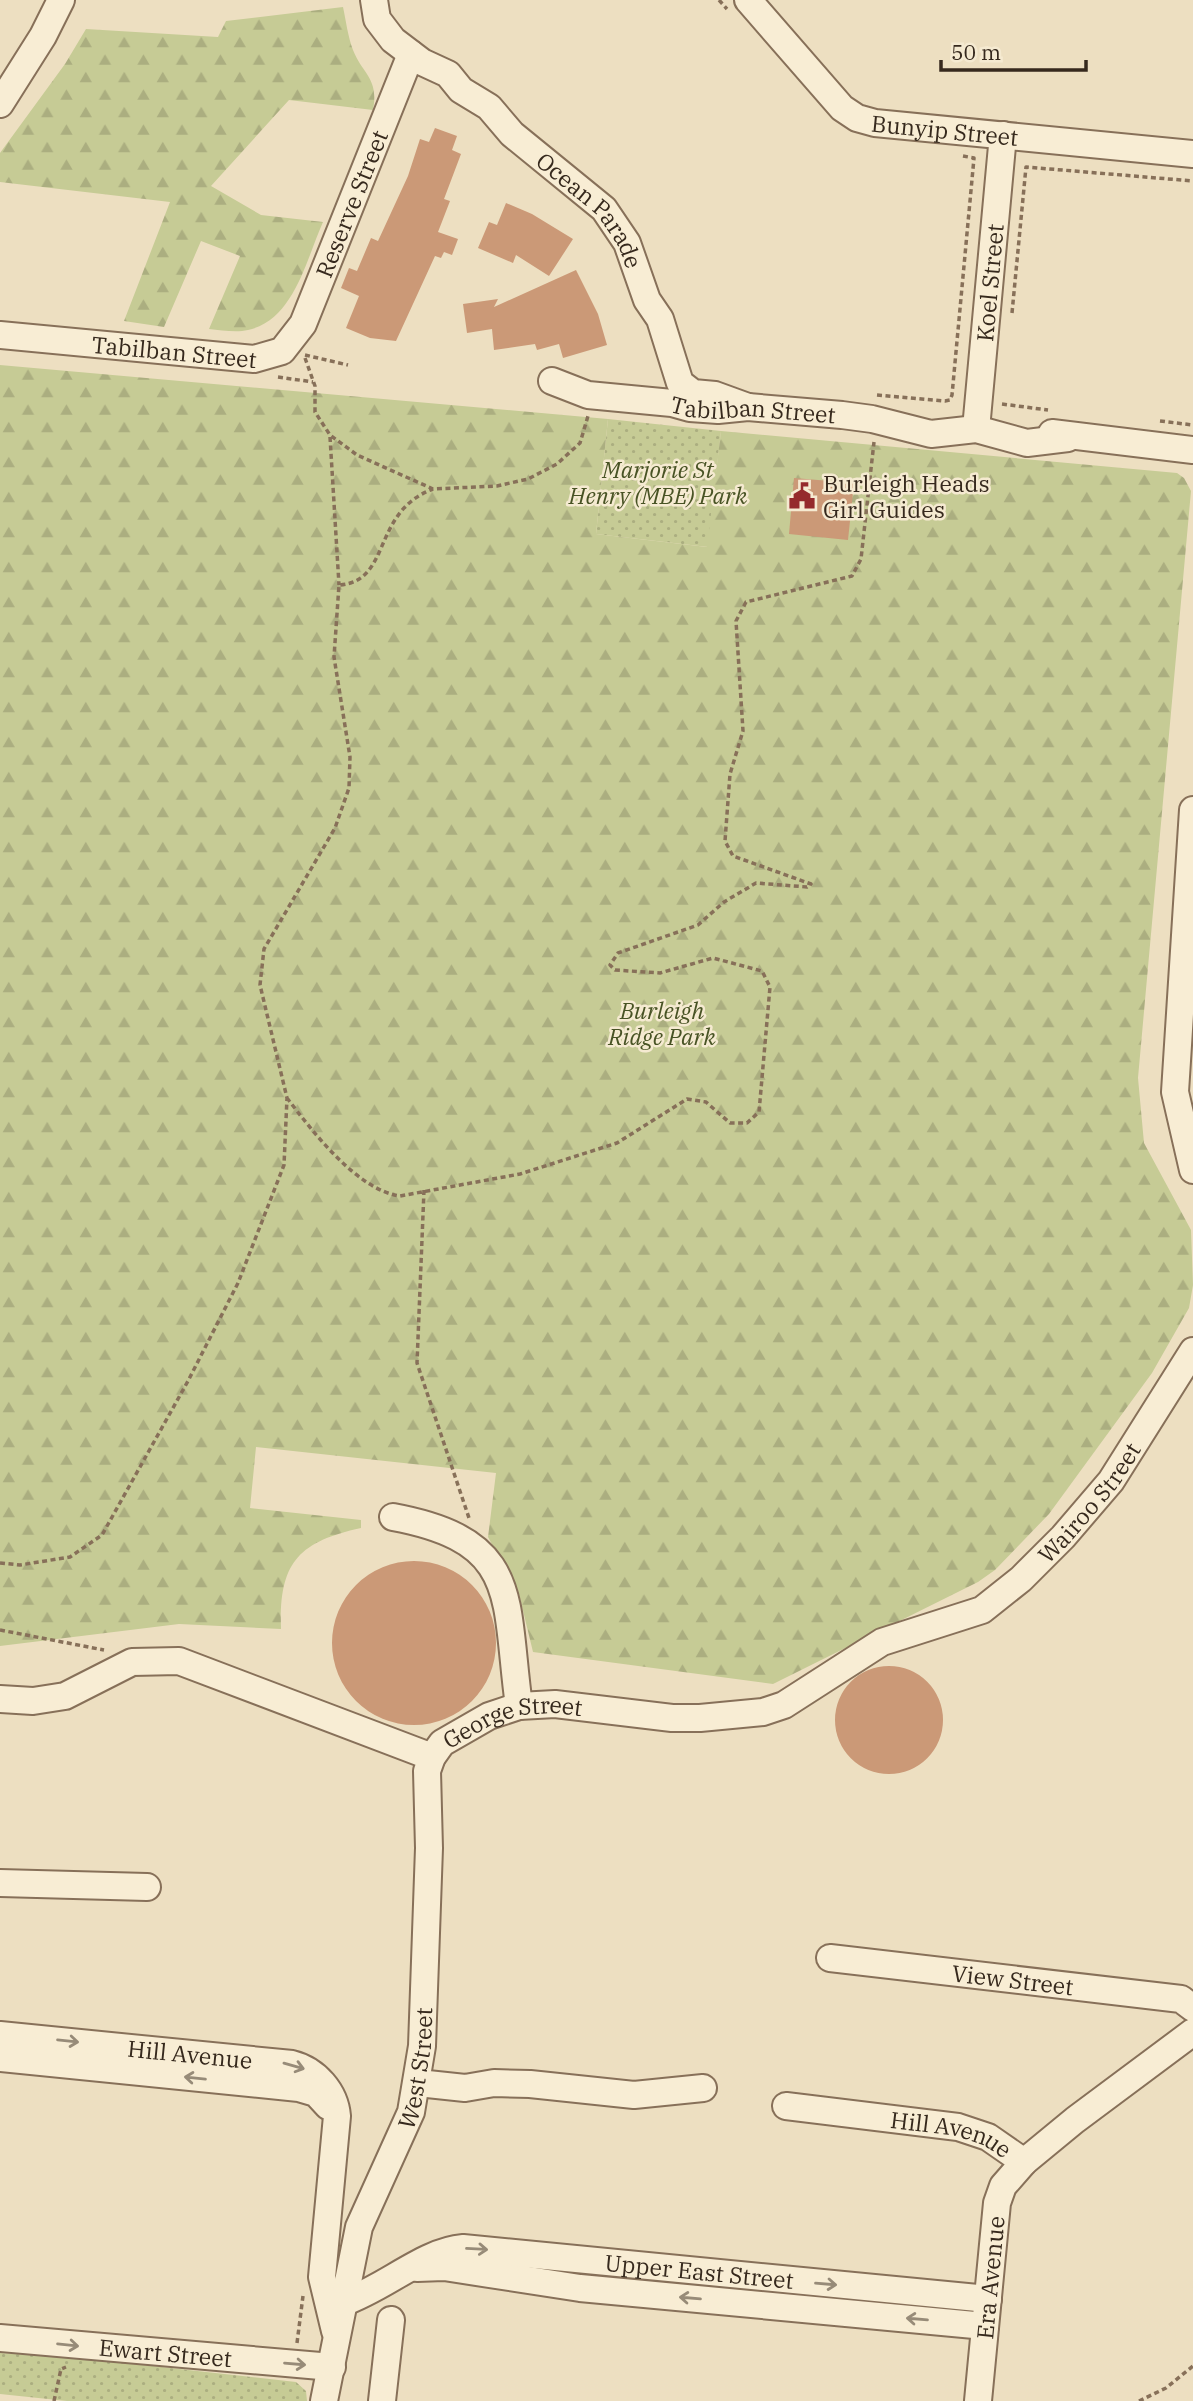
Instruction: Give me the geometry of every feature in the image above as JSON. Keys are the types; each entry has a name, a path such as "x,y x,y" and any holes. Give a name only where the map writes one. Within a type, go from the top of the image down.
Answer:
{"street":[{"path":"0,104 43,36 61,0"},
{"name":"Ocean Parade","path":"373,0 377,19 383,30 417,58 444,70 461,90 489,107 512,134 604,209 627,243 647,300 649,345 662,385 679,396"},
{"name":"Bunyip Street","path":"748,0 842,108 857,118 874,122 1193,154"},
{"name":"Reserve Street","path":"293,353 417,58"},
{"name":"Koel Street","path":"985,416 1003,135"},
{"name":"Tabilban Street","path":"0,335 254,359 293,353"},
{"name":"Tabilban Street","path":"552,381 588,395 679,396 690,408 718,410 748,407 873,430 985,416 1068,438 1193,450"},
{"path":"1193,810 1175,1092 1193,1170"},
{"name":"Wairoo Street","path":"954,1621 994,1602 1063,1537 1111,1481 1193,1351"},
{"path":"393,1517 445,1530 477,1548 497,1573 513,1633 519,1706"},
{"name":"George Street","path":"0,1699 33,1701 65,1696 132,1662 179,1661 432,1757 442,1743 461,1730 519,1706 555,1704 681,1718 763,1712 784,1704 882,1642 954,1621"},
{"name":"West Street","path":"324,2401 335,2333 363,2214 411,2112 418,2083 429,1848 426,1785 432,1757"},
{"path":"0,1883 147,1887"},
{"name":"View Street","path":"830,1958 1181,2000 1193,2008"},
{"name":"Hill Avenue","path":"786,2106 958,2127 988,2137 1024,2162 1074,2120 1193,2032"},
{"name":"Hill Avenue","path":"0,2035 296,2065 314,2076 333,2096 337,2131 322,2277 335,2333"},
{"name":"Hill Avenue","path":"0,2058 304,2089 327,2103 337,2131"},
{"path":"418,2083 466,2088 491,2083 530,2084 634,2095 703,2088"},
{"name":"Era Avenue","path":"978,2401 999,2196 1010,2176 1024,2162"},
{"name":"Upper East Street","path":"342,2303 371,2293 437,2252 483,2249 590,2262 988,2299"},
{"name":"Upper East Street","path":"415,2268 444,2267 580,2288 985,2326"},
{"path":"382,2401 391,2320"},
{"name":"Ewart Street","path":"0,2338 331,2367"},
{"name":"West Street","path":"331,2367 337,2401"}],"path":[{"name":"Koel Street","path":"950,400 955,373 974,158"},
{"name":"Koel Street","path":"1011,320 1026,167 1031,165"},
{"name":"Bunyip Street","path":"1031,165 1193,181"},
{"path":"293,353 348,365"},
{"path":"293,353 313,382 315,412 330,435 358,455 433,489"},
{"name":"Tabilban Street","path":"276,377 313,382"},
{"path":"985,416 1003,395"},
{"path":"339,585 363,580 371,571 388,529 401,508 415,496 433,489 497,486 527,480 557,464 580,443 588,415"},
{"path":"287,1098 337,1156 383,1194 400,1196 520,1174 617,1143 687,1100 706,1102 730,1123 747,1123 759,1112 771,987 762,971 713,958 660,973 615,970 610,965 618,953 698,925 724,902 756,883 807,887 811,884 733,856 725,841 730,774 743,731 736,621 746,602 852,576 861,559 873,430"},
{"path":"0,1563 20,1565 70,1557 102,1535 188,1381 255,1245 284,1165 287,1098 260,985 264,949 335,828 349,788 350,757 334,657 339,585 330,435"},
{"path":"424,1190 417,1363 465,1500 477,1548"},
{"path":"0,1630 117,1652"},
{"path":"290,2347 298,2343 303,2295"},
{"path":"1139,2401 1166,2388 1193,2365"},
{"path":"54,2401 61,2369 69,2367"}],"green space":[{"path":"343,7 353,50 372,84 373,110 289,100 211,186 261,215 323,222 296,287 277,314 264,324 243,331 209,329 240,256 201,241 164,327 124,321 170,202 0,182 0,153 65,64 86,29 218,37 226,21"},
{"name":"Burleigh Ridge Park","path":"0,365 608,419 596,534 707,547 721,431 1177,473 1184,478 1191,491 1138,1078 1144,1143 1191,1230 1193,1285 1189,1308 1152,1373 1049,1514 995,1570 978,1582 773,1684 533,1652 519,1594 488,1537 496,1473 256,1447 250,1508 361,1520 361,1528 321,1541 296,1559 284,1588 281,1629 179,1624 0,1646"},
{"name":"Marjorie St Henry (MBE) Park","path":"608,419 721,431 708,547 596,534"},
{"path":"0,2353 80,2358 296,2382 306,2391 307,2401 67,2401 0,2394"}],"building":[{"path":"435,128 457,136 452,150 461,154 444,199 450,201 438,232 458,239 452,255 444,252 441,258 435,256 396,341 370,338 346,328 359,296 341,288 349,268 357,271 371,238 378,241 408,176 420,139 429,142"},
{"path":"506,203 532,214 573,239 549,276 516,255 513,263 478,248 489,222 497,225"},
{"path":"576,270 598,314 607,345 563,358 559,344 537,350 535,344 494,350 492,329 467,333 463,304 498,299 494,307"},
{"path":"794,478 854,483 848,540 789,534"},
{"path":"414,1561 445,1567 472,1585 490,1612 496,1643 490,1674 472,1701 445,1719 414,1725 383,1719 356,1701 338,1674 332,1643 338,1612 356,1585 383,1567"},
{"path":"889,1666 910,1670 927,1682 939,1699 943,1720 939,1741 927,1758 910,1770 889,1774 868,1770 851,1758 839,1741 835,1720 839,1699 851,1682 868,1670"}],"place":[{"name":"Burleigh Heads Girl Guides","path":"802,496"}]}
